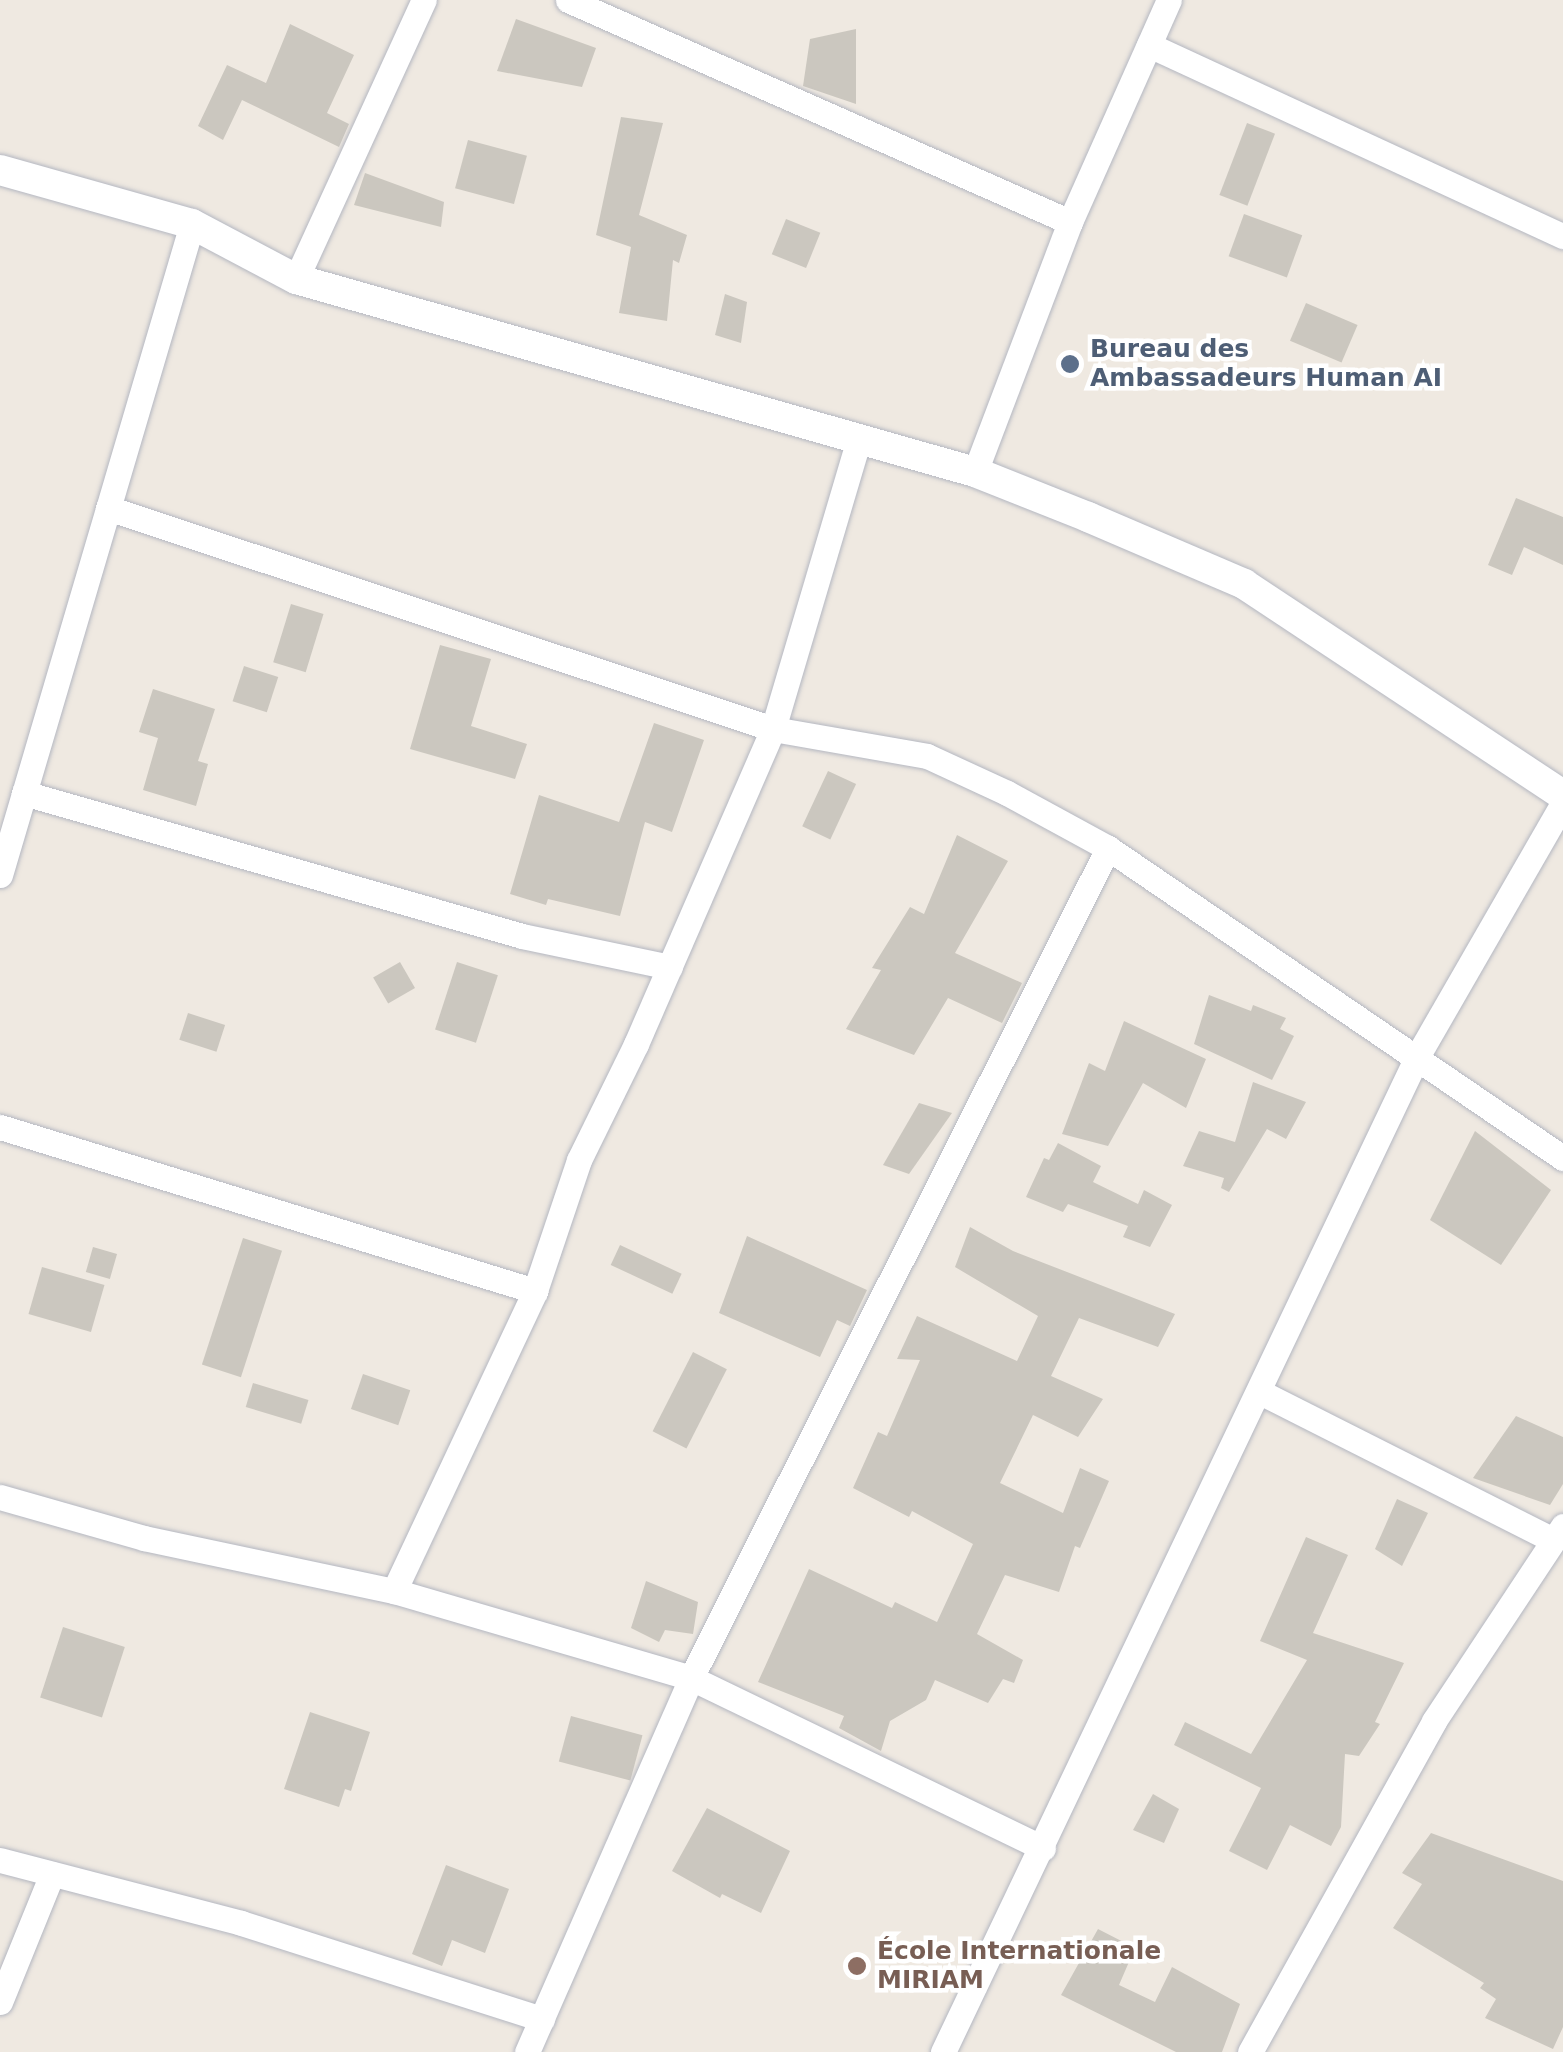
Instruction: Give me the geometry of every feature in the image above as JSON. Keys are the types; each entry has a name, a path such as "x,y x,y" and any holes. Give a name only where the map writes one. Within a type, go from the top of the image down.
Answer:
{"street":[{"path":"296,279 424,0"},
{"path":"568,0 1070,222"},
{"path":"975,472 1070,222 1169,0"},
{"path":"1150,46 1563,236"},
{"path":"0,170 192,224 296,279 975,472 1244,584 1563,795"},
{"path":"0,875 192,224"},
{"path":"394,1591 535,1290 579,1160 670,967 773,729 859,439"},
{"path":"108,508 773,729 926,756 1008,793 1108,848 1563,1158"},
{"path":"24,792 522,936 670,967"},
{"path":"943,2052 1417,1057 1563,803"},
{"path":"527,2052 691,1678 1108,848"},
{"path":"0,1127 535,1290"},
{"path":"1250,2052 1434,1722 1558,1533 1260,1392"},
{"path":"0,1497 144,1538 394,1591 691,1678 1043,1848"},
{"path":"0,1860 240,1924 542,2019"},
{"path":"0,2002 52,1874"}],"building":[{"path":"516,19 596,48 582,87 497,71"},
{"path":"290,24 354,55 327,113 349,124 339,147 242,100 223,140 198,126 227,65 266,83"},
{"path":"856,29 856,104 803,86 810,39"},
{"path":"621,117 663,123 639,215 687,235 679,263 673,260 667,321 619,313 631,247 596,235"},
{"path":"1247,123 1275,134 1247,206 1219,195"},
{"path":"468,140 527,156 514,204 455,188"},
{"path":"365,173 444,202 441,227 354,205"},
{"path":"1244,214 1302,235 1287,277 1229,256"},
{"path":"786,219 820,233 806,268 772,254"},
{"path":"725,294 747,302 741,343 715,335"},
{"path":"1306,303 1358,325 1342,363 1290,341"},
{"path":"1516,498 1563,517 1563,565 1524,547 1512,575 1488,565"},
{"path":"291,604 324,614 306,672 273,662"},
{"path":"440,645 491,659 471,726 527,744 515,779 410,749"},
{"path":"244,666 278,677 267,712 233,701"},
{"path":"153,689 215,709 198,761 208,764 196,806 143,790 158,738 139,732"},
{"path":"654,723 704,740 672,832 645,822 620,916 548,899 546,905 510,894 539,795 619,822"},
{"path":"828,771 856,784 830,839 802,826"},
{"path":"957,835 1008,861 955,953 1022,983 1002,1023 948,998 914,1055 846,1029 881,970 872,968 910,907 924,914"},
{"path":"400,962 415,988 388,1003 373,978"},
{"path":"457,962 498,975 476,1043 435,1030"},
{"path":"1209,995 1251,1011 1253,1005 1286,1018 1280,1029 1294,1036 1272,1080 1194,1044"},
{"path":"188,1013 225,1025 216,1052 179,1040"},
{"path":"1124,1021 1206,1059 1186,1108 1143,1083 1108,1146 1062,1134 1089,1063 1105,1071"},
{"path":"1253,1082 1306,1102 1286,1139 1267,1129 1229,1192 1221,1188 1224,1178 1183,1166 1199,1131 1235,1142"},
{"path":"919,1103 952,1113 909,1174 883,1165"},
{"path":"1475,1131 1551,1190 1501,1265 1430,1220"},
{"path":"1058,1143 1101,1166 1093,1182 1138,1204 1144,1190 1172,1205 1150,1247 1123,1237 1128,1226 1068,1204 1063,1212 1026,1197 1044,1158 1049,1160"},
{"path":"970,1227 1013,1251 1175,1314 1158,1347 1079,1318 1051,1376 1103,1399 1078,1437 1033,1415 1000,1483 1063,1513 1080,1468 1109,1481 1080,1548 1075,1546 1059,1592 1005,1575 977,1634 1023,1660 1014,1683 1003,1679 988,1703 935,1680 926,1700 890,1721 881,1751 839,1728 844,1716 758,1682 809,1569 892,1608 895,1602 937,1622 973,1544 912,1511 909,1517 853,1488 878,1432 887,1436 920,1360 897,1359 917,1316 1017,1361 1038,1316 955,1267"},
{"path":"747,1236 867,1290 850,1326 837,1320 820,1357 719,1313"},
{"path":"243,1238 282,1251 241,1377 202,1364"},
{"path":"620,1245 682,1274 672,1294 611,1265"},
{"path":"93,1247 117,1254 110,1279 86,1272"},
{"path":"42,1267 104,1285 91,1332 28,1314"},
{"path":"693,1352 727,1369 686,1449 653,1431"},
{"path":"363,1374 410,1390 398,1425 351,1409"},
{"path":"253,1383 308,1400 301,1424 246,1407"},
{"path":"1516,1416 1563,1437 1563,1484 1550,1505 1473,1478"},
{"path":"1397,1499 1428,1513 1402,1566 1375,1549"},
{"path":"1306,1537 1348,1555 1313,1633 1404,1663 1375,1722 1380,1724 1359,1756 1345,1754 1341,1827 1331,1846 1290,1825 1267,1870 1229,1851 1261,1788 1174,1745 1185,1722 1251,1754 1307,1660 1260,1641"},
{"path":"646,1581 698,1602 693,1634 665,1630 659,1642 631,1628"},
{"path":"63,1627 125,1647 102,1717 40,1697"},
{"path":"310,1712 370,1732 351,1791 345,1789 339,1807 284,1789"},
{"path":"571,1716 642,1735 630,1781 559,1761"},
{"path":"1153,1794 1179,1809 1164,1843 1133,1830"},
{"path":"707,1808 790,1851 761,1913 722,1894 720,1898 672,1871"},
{"path":"1431,1833 1563,1881 1563,2027 1553,2049 1485,2018 1496,1999 1480,1988 1484,1983 1393,1928 1422,1884 1402,1873"},
{"path":"446,1865 509,1889 485,1953 452,1940 442,1966 412,1954"},
{"path":"1098,1929 1135,1948 1119,1985 1155,2002 1172,1967 1240,2004 1222,2052 1176,2052 1061,1995"}],"place":[{"name":"Bureau des Ambassadeurs Human AI","path":"1070,364"},
{"name":"École Internationale MIRIAM","path":"857,1966"}]}
